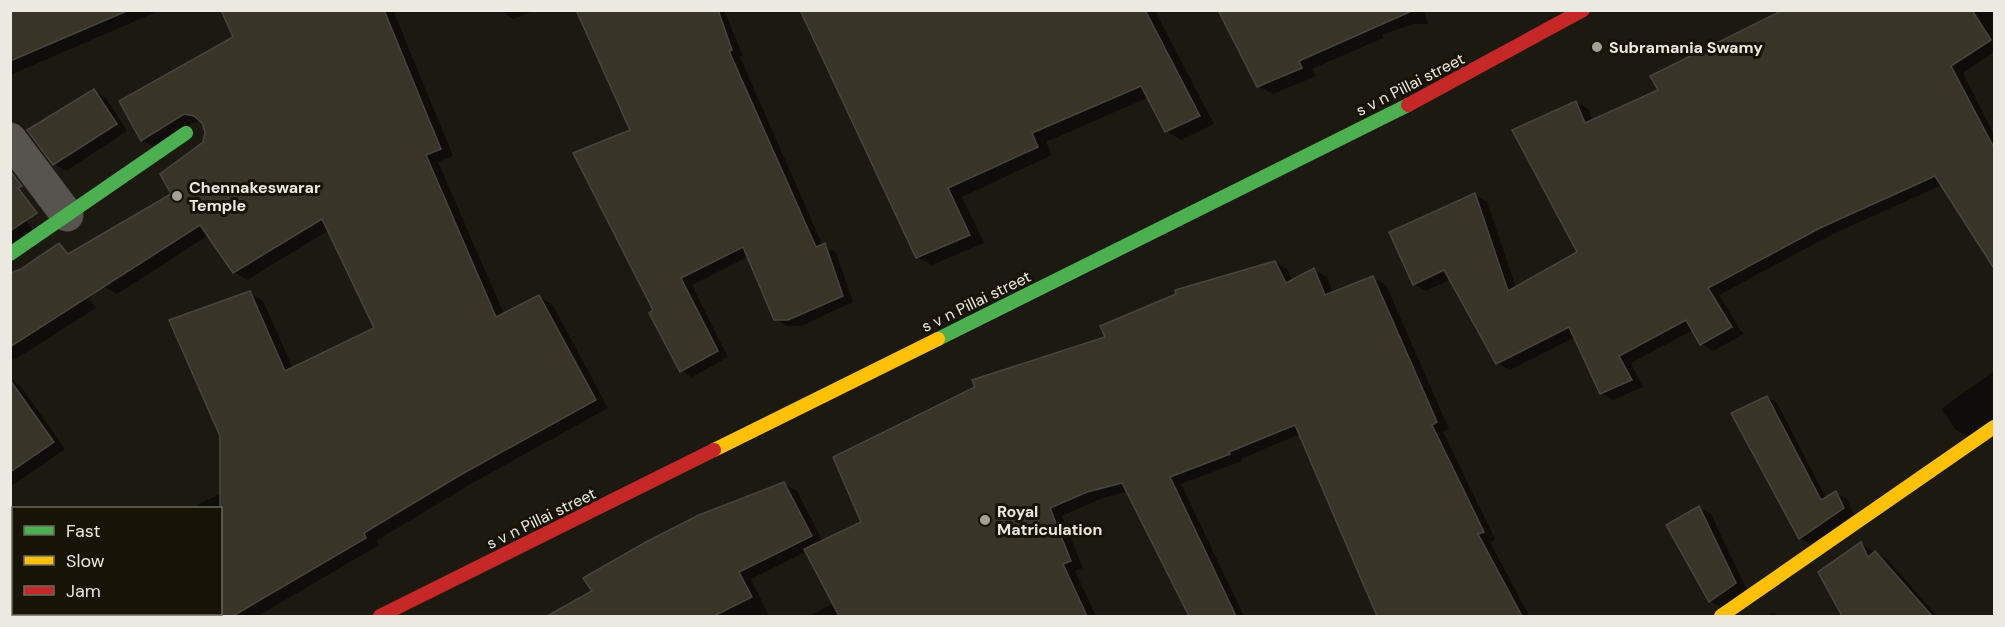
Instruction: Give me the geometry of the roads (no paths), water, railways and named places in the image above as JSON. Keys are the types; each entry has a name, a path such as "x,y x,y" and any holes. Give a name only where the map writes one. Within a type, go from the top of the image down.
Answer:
{"street":[{"name":"s v n Pillai street","path":"380,616 1430,94 1583,10"},
{"path":"10,254 186,132"},
{"path":"10,139 67,215"},
{"path":"1721,616 1995,427"}],"place":[{"name":"Subramania Swamy","path":"1597,47"},
{"name":"Chennakeswarar Temple","path":"177,196"},
{"name":"Royal Matriculation","path":"985,520"}]}
